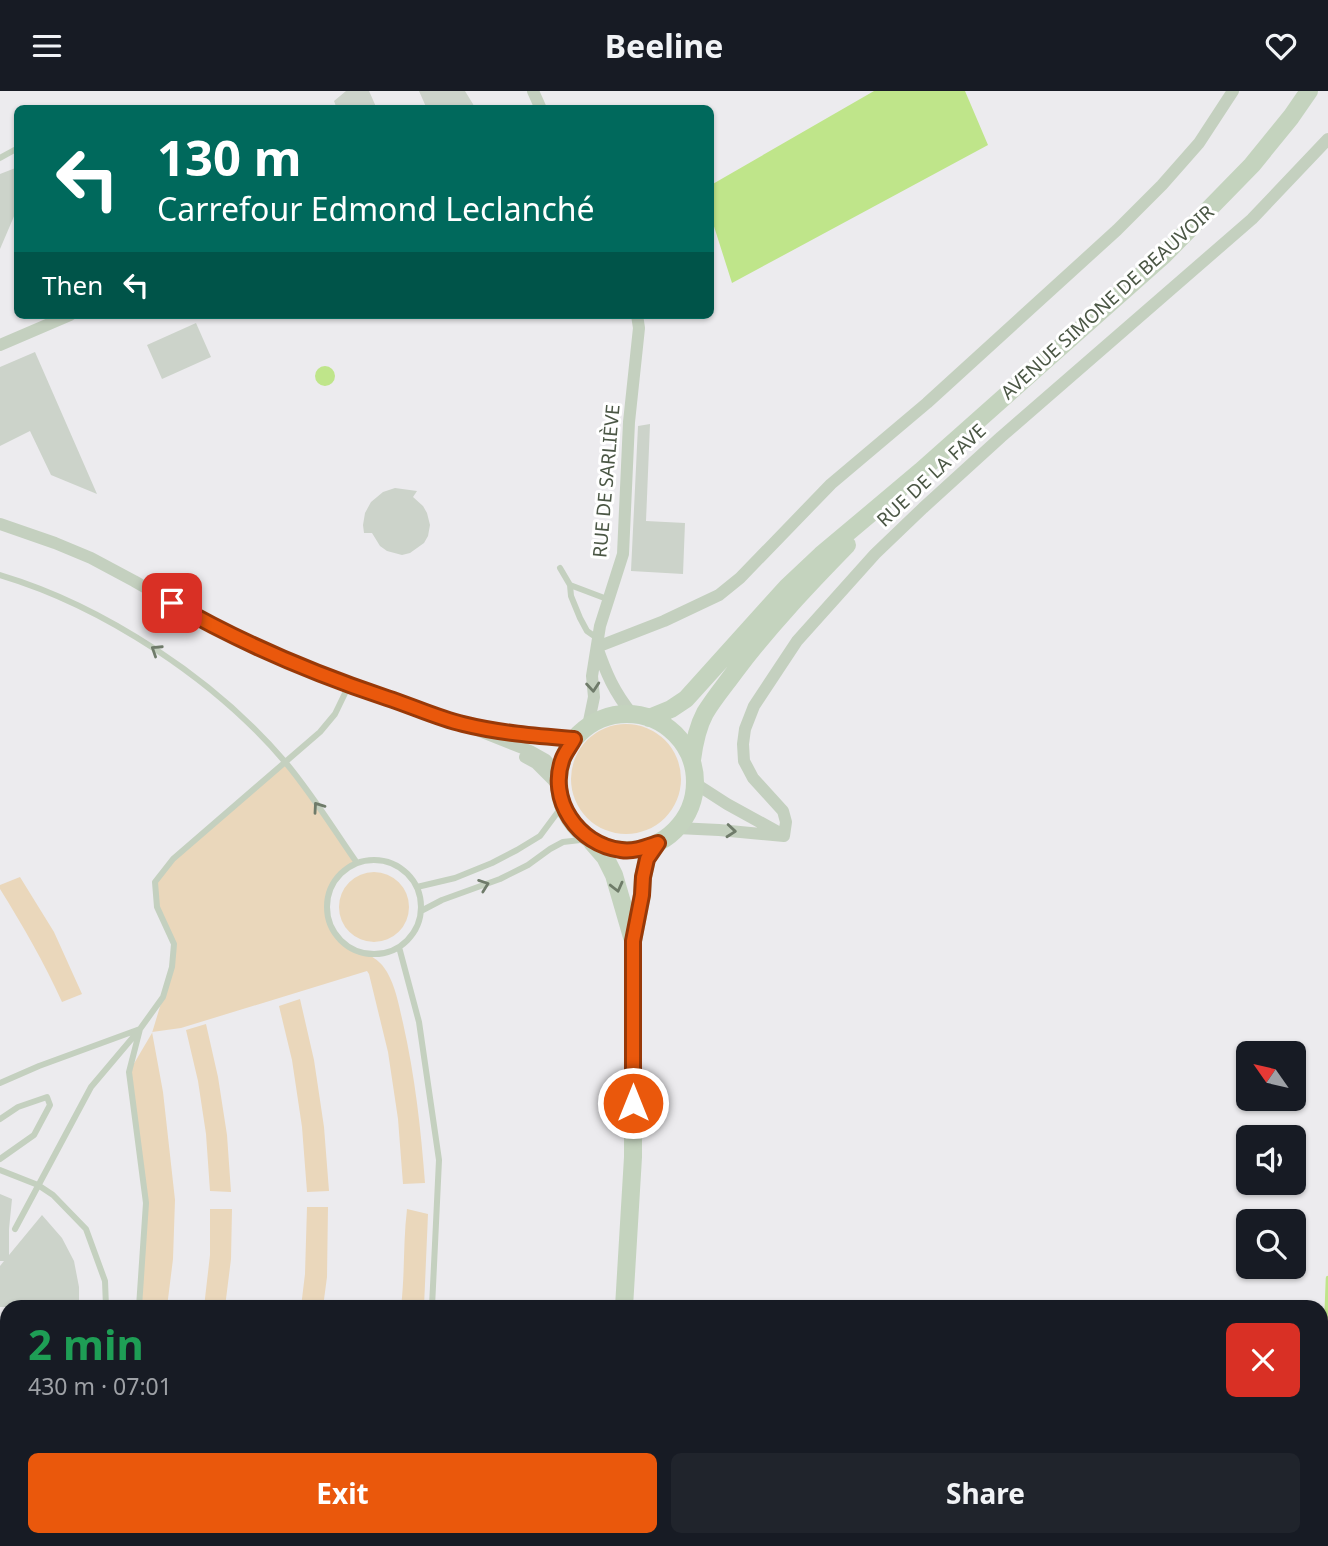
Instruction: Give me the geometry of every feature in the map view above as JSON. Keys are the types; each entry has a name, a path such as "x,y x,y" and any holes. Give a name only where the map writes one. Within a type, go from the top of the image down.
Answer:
{"main road":[{"name":"AVENUE SIMONE DE BEAUVOIR","path":"921,471 1164,255 1252,165 1309,91"},
{"path":"633,941 614,875 605,857 573,824 563,805 559,781 563,758 581,732 609,716 646,717 680,711 692,703 817,566 821,555 921,471"},
{"path":"624,1300 633,1157 633,941 647,859 658,843 677,828 687,815 695,784 692,760 695,738 704,715 763,635 793,600 921,471"},
{"path":"646,717 672,730 684,744 692,760"},
{"path":"589,839 605,847 623,851 658,843"}],"street":[{"path":"646,717 618,697 609,681 597,643 664,621 719,595 740,578 831,484 927,403 1126,221 1199,143 1233,91"},
{"name":"RUE DE LA FAVE","path":"784,836 786,822 783,811 752,778 744,761 743,744 745,729 754,706 797,641 875,554 923,508 1252,219 1328,139"},
{"path":"0,345 61,319"},
{"name":"RUE DE SARLIÈVE","path":"581,732 594,698 592,676 607,599 623,554 629,422 639,328 638,319"},
{"path":"0,524 91,558 211,625 298,666 530,751 546,760 559,781"},
{"path":"462,724 536,736 581,732"},
{"path":"695,784 784,836"},
{"path":"677,828 784,836"}],"lane":[{"path":"559,568 570,585 571,596 580,618 597,643"},
{"path":"0,575 50,593 126,632 194,676 257,731 284,761 357,863"},
{"path":"570,585 607,599"},
{"path":"15,1229 91,1087 163,997 172,967 174,944 157,907 155,883 173,859 320,732 335,714 349,685"},
{"path":"416,887 455,878 517,851 540,836 563,805"},
{"path":"421,911 442,900 500,879 528,865 563,842 589,839"},
{"path":"384,861 398,866 409,875 416,887 421,911 414,931 399,947 385,953 369,954 354,950 341,941 332,928 327,913 333,883 343,871 357,863 384,861"},
{"path":"399,947 419,1022 439,1160 432,1300"},
{"path":"0,1083 38,1066 140,1029"},
{"path":"139,1300 146,1203 129,1072 140,1029"},
{"path":"0,1119 18,1107 47,1097 50,1105 34,1135 0,1159"},
{"path":"0,1170 38,1185 53,1195 86,1229 105,1281 106,1300"}],"shaded area":[{"path":"874,91 965,91 988,145 732,283 714,226 714,183"},
{"path":"325,366 332,369 335,376 332,383 325,386 318,383 315,376 318,369"},
{"path":"626,724 647,729 665,740 676,758 681,779 676,800 665,818 647,829 626,834 605,829 587,818 576,800 571,779 576,758 587,740 605,729"},
{"path":"284,761 357,863 333,885 328,899 328,916 338,938 373,957 387,972 393,984 411,1063 425,1183 403,1184 398,1119 388,1052 367,971 181,1028 152,1032 172,967 174,944 157,907 155,882 173,859"},
{"path":"367,872 381,872 394,877 404,887 409,907 404,927 394,937 381,942 367,942 354,937 344,927 339,914 339,900 344,887 354,877"},
{"path":"20,877 54,932 82,994 62,1002 33,944 0,889 0,885"},
{"path":"300,999 314,1060 324,1127 329,1191 307,1192 302,1127 292,1060 279,1006"},
{"path":"206,1024 227,1135 231,1192 210,1191 206,1134 198,1081 186,1030"},
{"path":"152,1033 163,1092 175,1200 173,1259 168,1300 139,1300 146,1203 129,1072"},
{"path":"307,1207 328,1207 324,1300 302,1300"},
{"path":"210,1209 232,1209 231,1259 226,1300 205,1300 210,1255"},
{"path":"407,1209 428,1214 424,1300 402,1300"}],"building":[{"path":"346,91 369,91 375,105 336,105 334,101"},
{"path":"419,91 465,91 474,105 425,105"},
{"path":"14,169 14,216 0,249 0,174"},
{"path":"196,323 211,357 162,379 147,345"},
{"path":"35,352 97,494 51,475 30,431 0,446 0,367"},
{"path":"650,424 646,521 685,523 683,574 631,571 638,426"},
{"path":"395,488 417,491 413,497 423,506 430,525 424,543 402,555 380,546 372,533 364,533 363,525 371,502 383,492"},
{"path":"0,1194 12,1199 9,1255 42,1215 62,1238 74,1261 79,1300 0,1300 0,1266 4,1261 0,1261"}],"waterway":[{"path":"1327,1300 1328,1278"}],"route":[{"path":"172,603 211,625 298,666 462,724 574,739 563,758 559,776 559,793 573,824 589,839 605,847 623,851 658,843 647,859 633,941 633,1103"}]}
